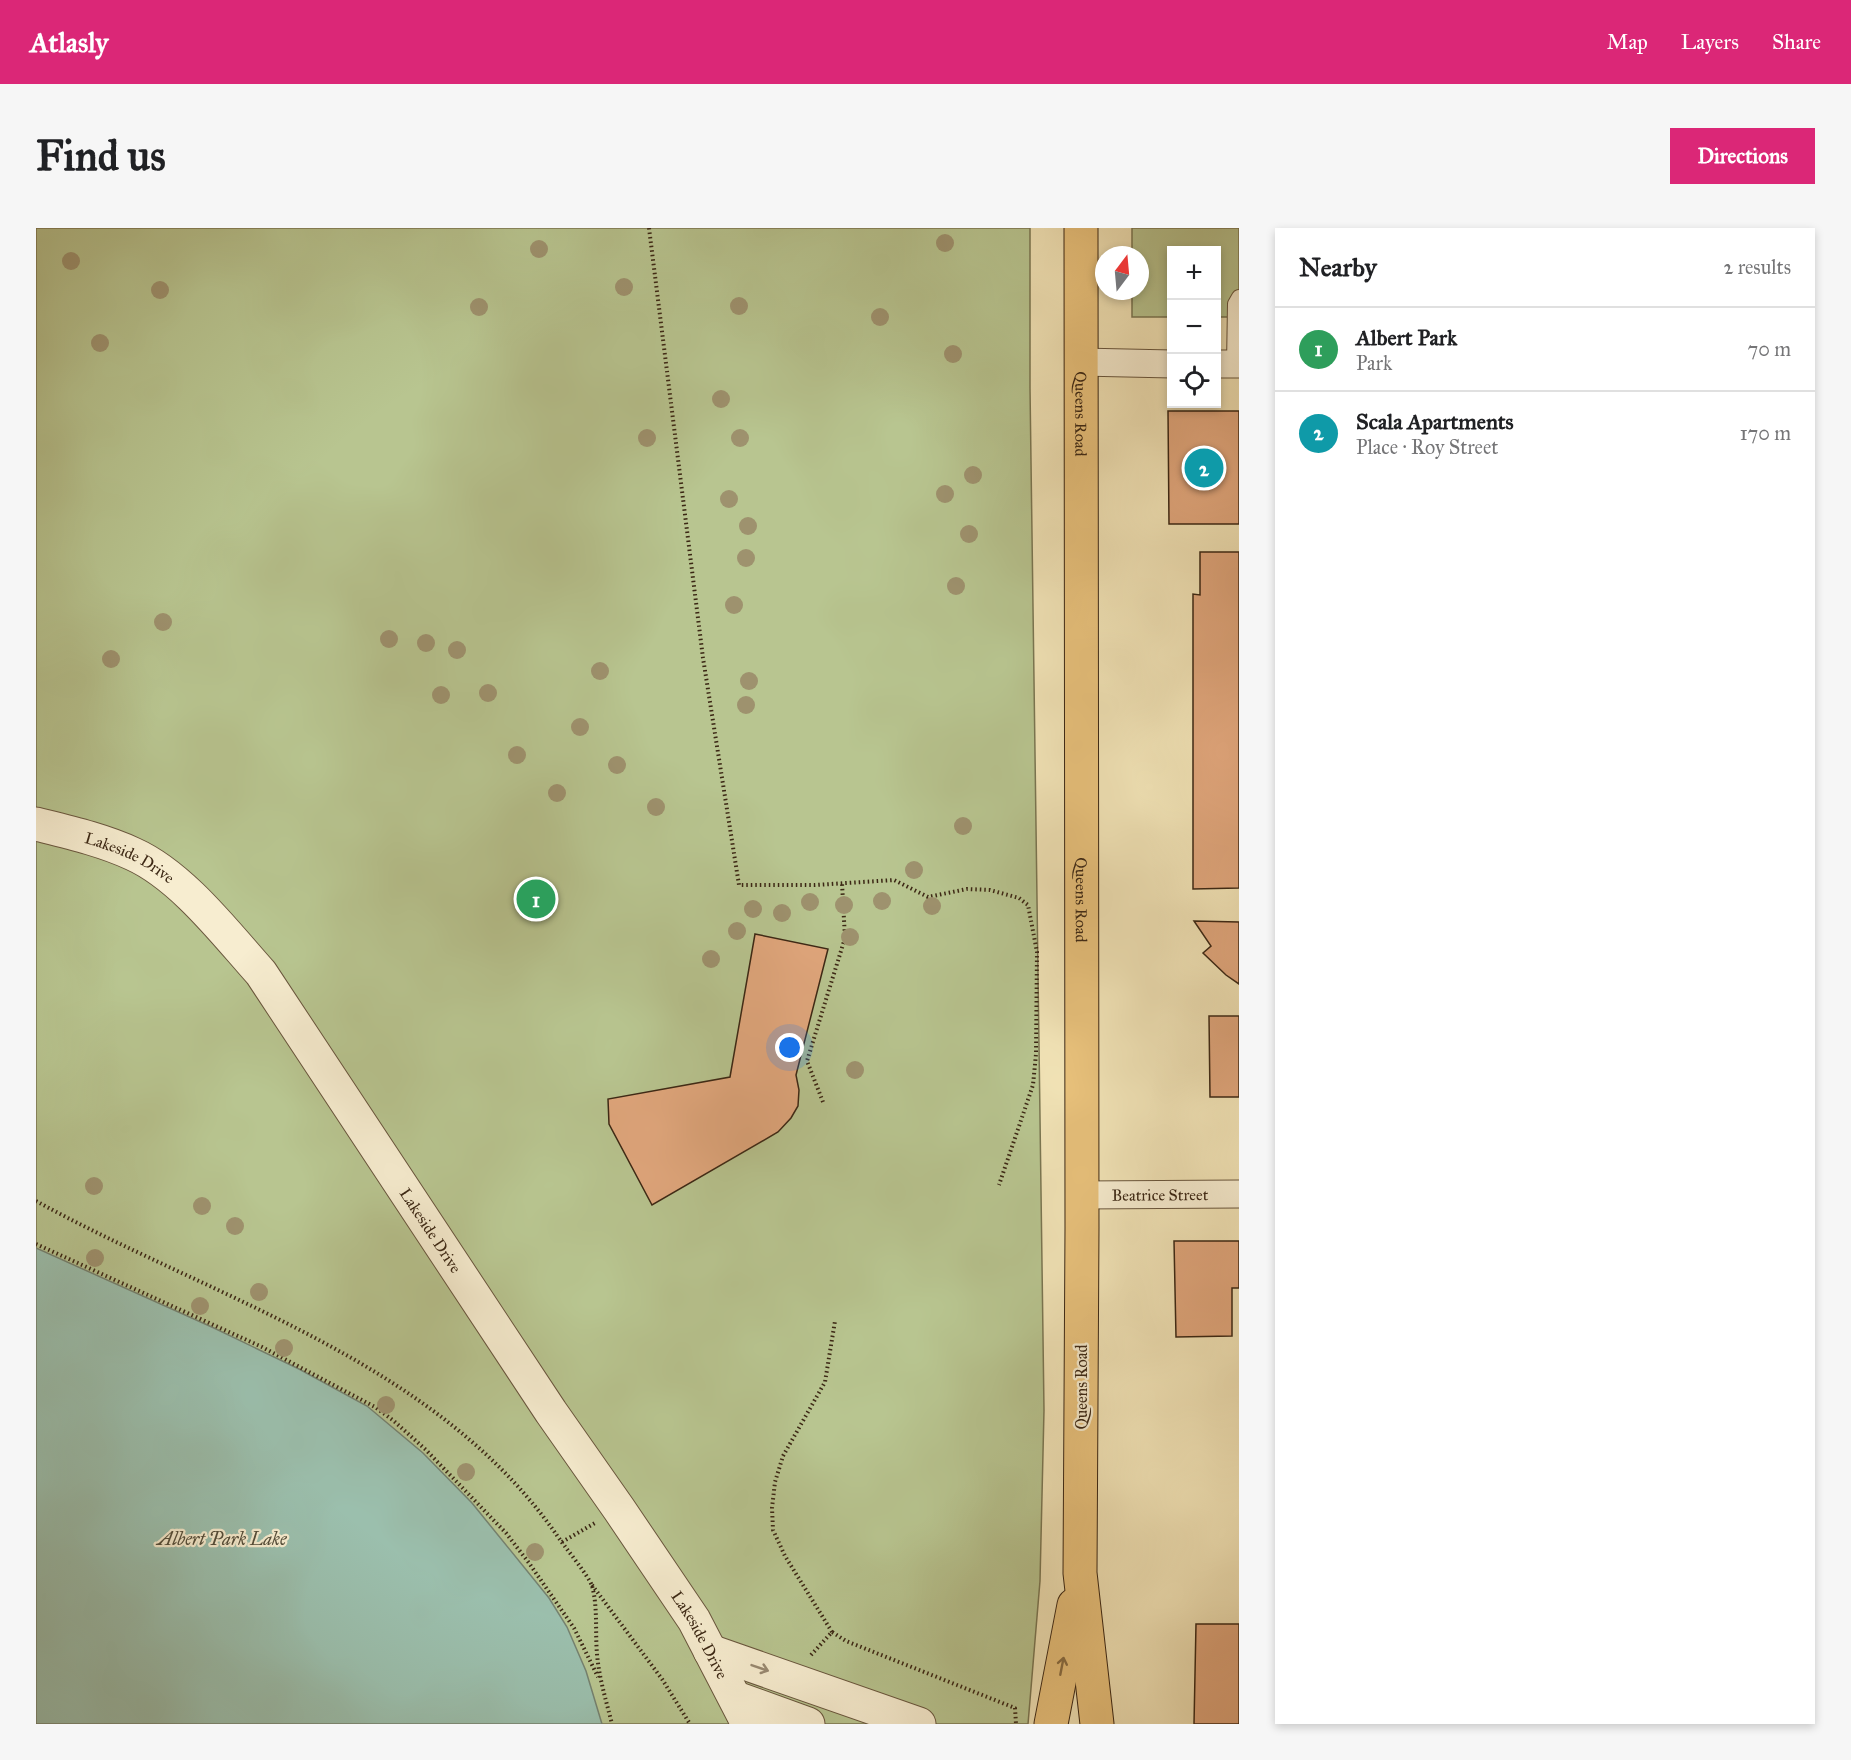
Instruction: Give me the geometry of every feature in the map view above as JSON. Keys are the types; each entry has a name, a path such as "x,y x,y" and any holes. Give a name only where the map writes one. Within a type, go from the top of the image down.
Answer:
{"highway":[{"name":"Queens Road","path":"1081,228 1080,1573 1097,1724"},
{"name":"Queens Road","path":"1052,1724 1080,1573"}],"street":[{"path":"1081,363 1167,364"},
{"name":"Lakeside Drive","path":"36,824 134,854 162,871 216,922 261,973 551,1412 694,1620 742,1711"},
{"name":"Beatrice Street","path":"1082,1196 1239,1194"},
{"path":"710,1651 919,1724"},
{"path":"742,1711 808,1724"}],"lane":[{"path":"1230,364 1235,304 1239,297"}],"path":[{"path":"649,228 703,658 739,885 894,880 928,897 967,889 990,890 1019,898 1028,905 1037,952 1036,1054 1033,1085 999,1185"},
{"path":"823,1102 807,1061 845,938 842,883"},
{"path":"36,1201 244,1301 325,1343 415,1398 459,1430 536,1505 662,1679 690,1724"},
{"path":"36,1244 309,1370 375,1407 394,1421 426,1450 506,1533 529,1563 574,1628 600,1681 612,1724"},
{"path":"835,1321 825,1382 783,1456 775,1482 772,1508 773,1530 785,1556 832,1632 846,1641 1015,1708 1016,1724"},
{"path":"562,1542 619,1509"},
{"path":"592,1584 600,1681"},
{"path":"810,1657 832,1632"}],"green space":[{"path":"36,228 1030,228 1030,388 1044,1410 1040,1581 1028,1724 36,1724"},
{"path":"1132,228 1239,228 1239,317 1221,317 1221,246 1167,246 1167,317 1132,317 1132,300 1149,300 1149,246 1132,246"}],"water":[{"name":"Albert Park Lake","path":"36,1248 299,1369 367,1406 423,1453 472,1503 549,1598 567,1627 586,1671 602,1724 36,1724"}],"building":[{"path":"1168,411 1239,411 1239,524 1169,524"},
{"path":"1200,552 1239,552 1239,888 1193,889 1193,594 1200,595"},
{"path":"1194,921 1239,922 1239,984 1203,953 1211,946"},
{"path":"755,934 828,949 796,1075 799,1090 798,1106 778,1132 652,1205 609,1124 608,1099 730,1077"},
{"path":"1209,1016 1239,1016 1239,1097 1210,1097"},
{"path":"1174,1241 1239,1241 1239,1288 1232,1288 1232,1336 1176,1337"},
{"path":"1196,1624 1239,1624 1239,1724 1194,1724"}],"place":[{"name":"Scala Apartments","path":"1204,468"},
{"name":"Albert Park","path":"536,899"}]}
